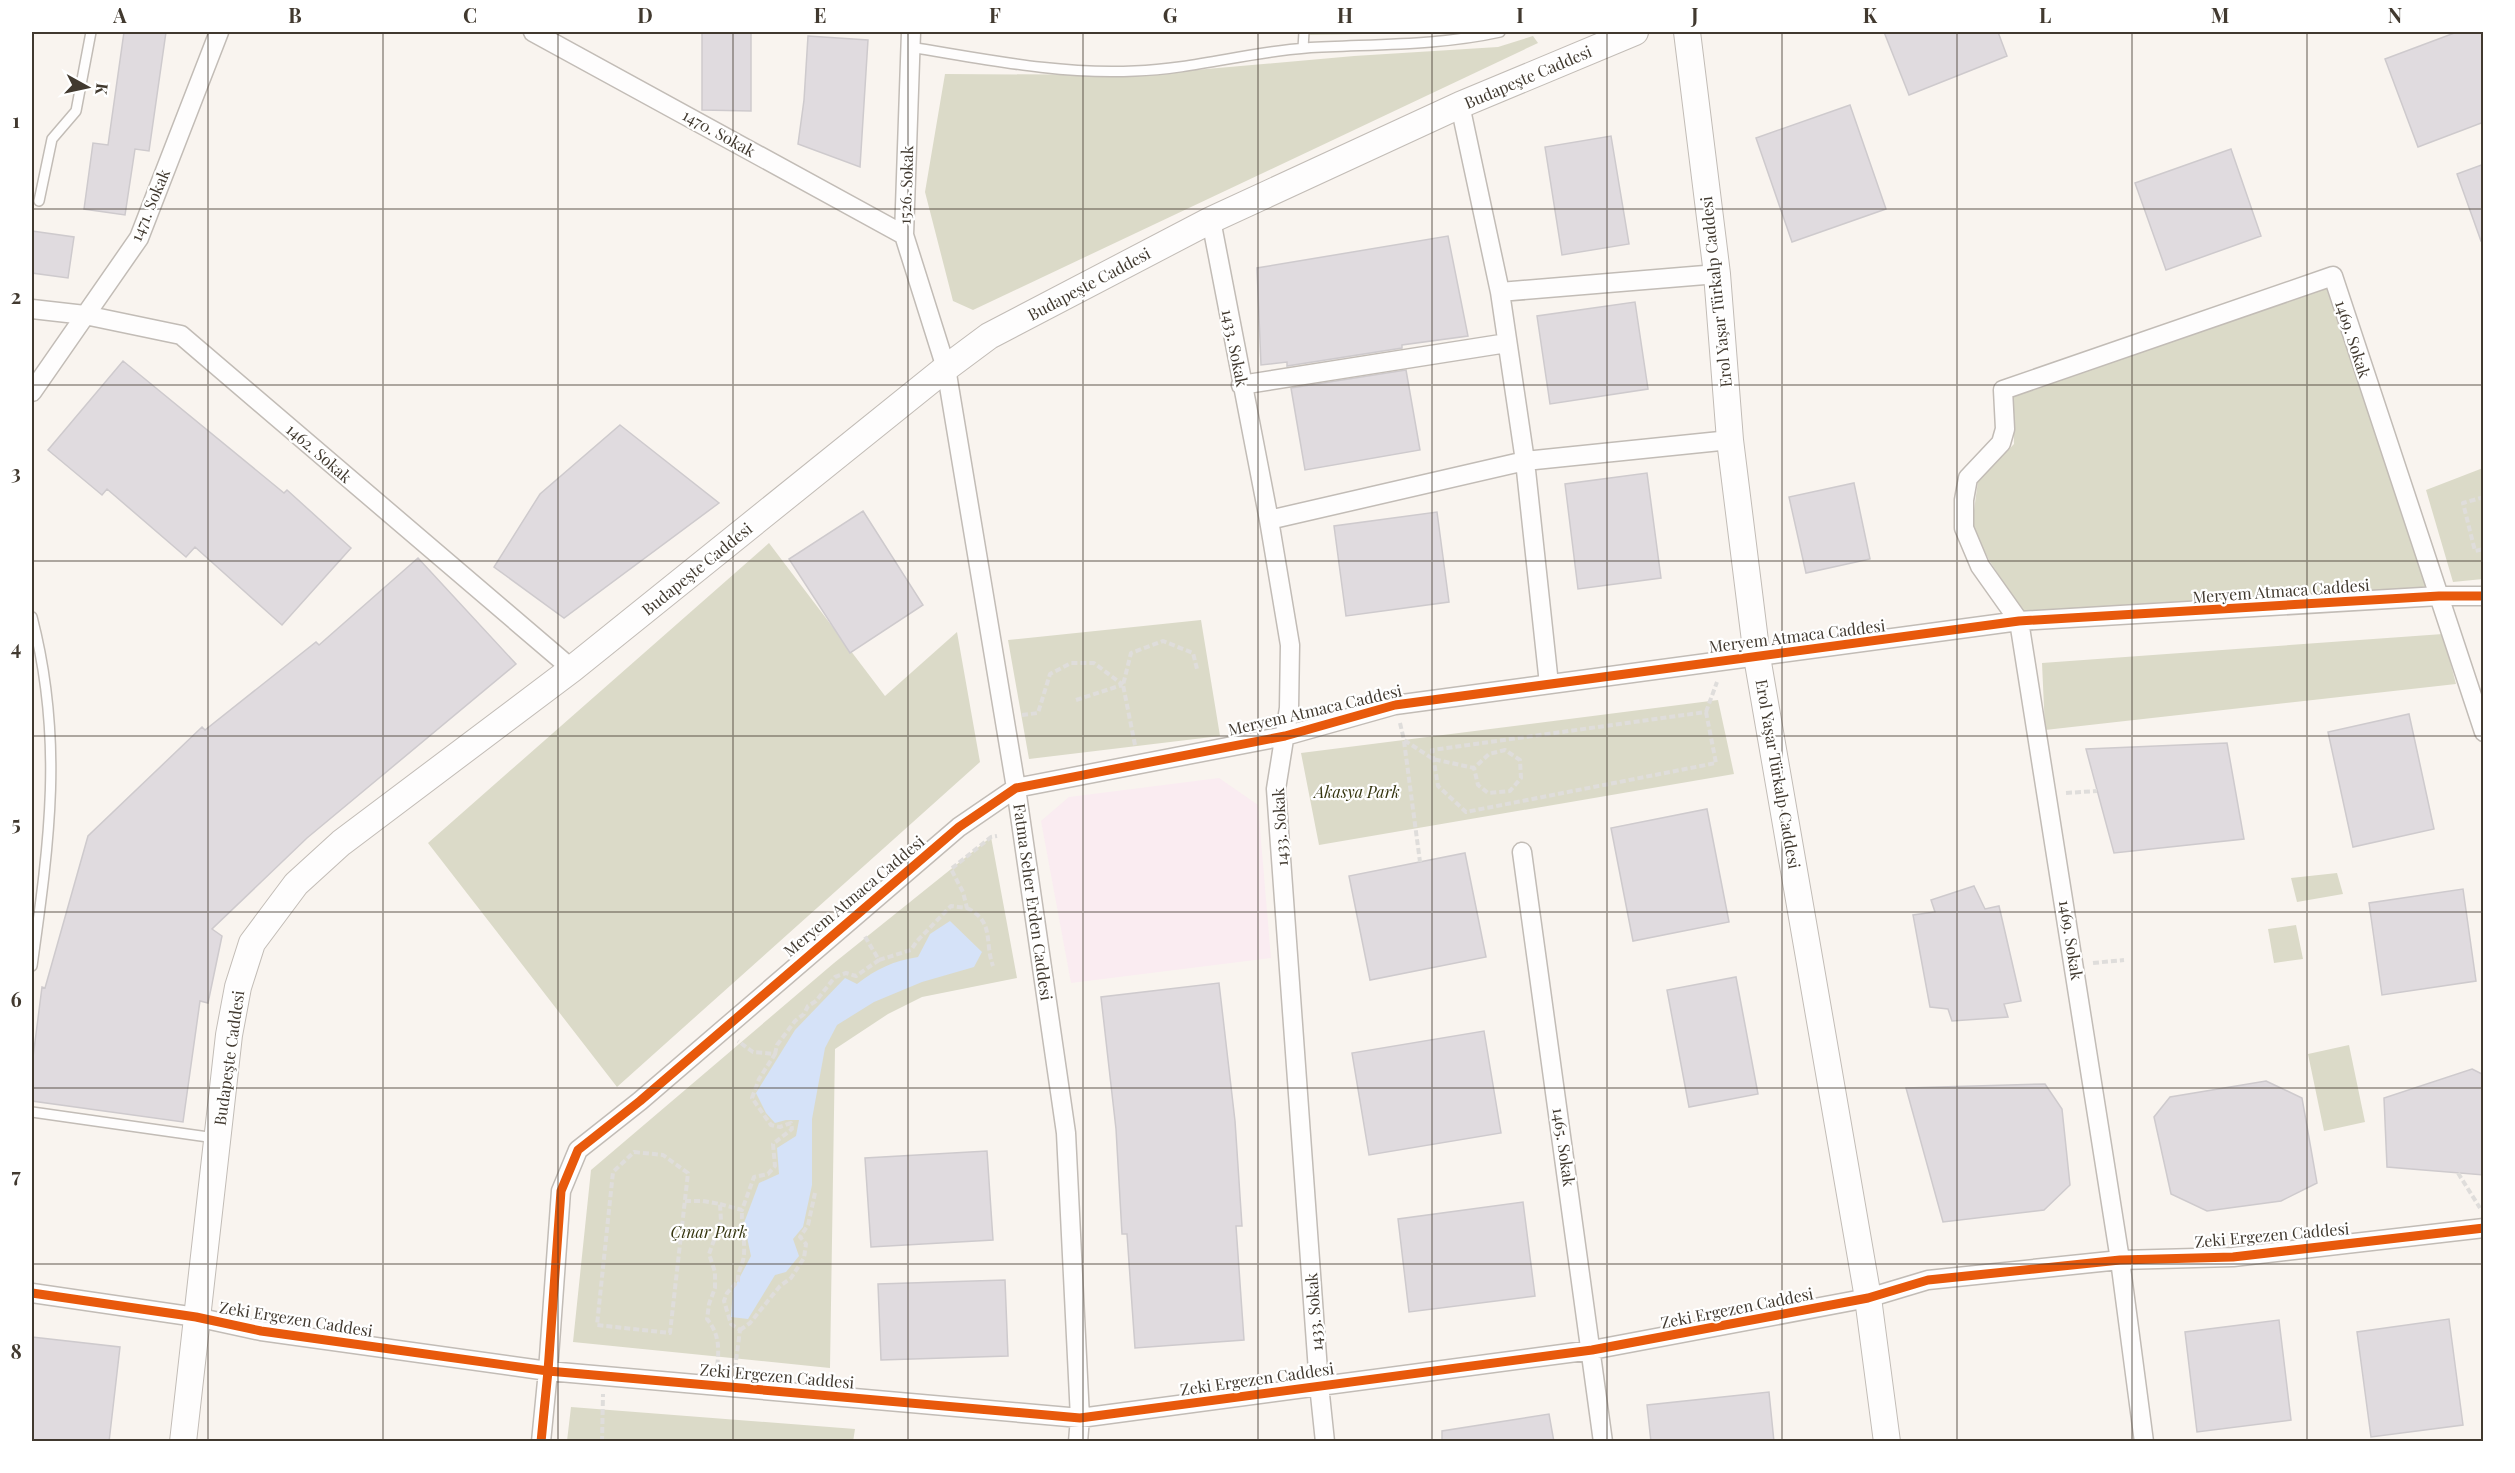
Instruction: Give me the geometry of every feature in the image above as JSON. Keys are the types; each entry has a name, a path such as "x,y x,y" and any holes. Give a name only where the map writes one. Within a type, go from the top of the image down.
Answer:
{"street":[{"name":"1471. Sokak","path":"32,392 139,238 219,32"},
{"name":"1470. Sokak","path":"533,32 904,234"},
{"name":"Budapeşte Caddesi","path":"183,1442 229,1035 238,987 252,943 296,884 341,843 572,669 946,368 989,336 1211,220 1460,105 1633,32"},
{"name":"Erol Yaşar Türkalp Caddesi","path":"1687,32 1717,274 1730,440 1757,657 1868,1298 1887,1442"},
{"name":"1526. Sokak","path":"910,39 904,234 946,368"},
{"path":"1460,105 1500,292 1525,461 1550,684"},
{"name":"1433. Sokak","path":"1211,220 1241,385 1269,520 1290,645 1291,678 1285,736 1276,789 1325,1442"},
{"path":"1500,292 1717,274"},
{"name":"1469. Sokak","path":"2144,1442 2120,1260 2019,621 1980,566 1964,528 1964,500 1968,478 2001,442 2005,429 2003,390 2332,276 2484,732"},
{"name":"1462. Sokak","path":"32,309 85,315 181,334 572,669"},
{"path":"1241,385 1507,343"},
{"name":"Fatma Seher Erden Caddesi","path":"946,368 1016,788 1066,1133 1080,1418 1078,1442"},
{"path":"1269,520 1525,461 1730,440"},
{"name":"Meryem Atmaca Caddesi","path":"541,1442 561,1191 579,1150 640,1101 808,954 959,827 1016,788 1285,736 1395,705 2019,621 2439,596 2484,596"},
{"name":"1465. Sokak","path":"1522,852 1603,1442"},
{"name":"Zeki Ergezen Caddesi","path":"32,1293 196,1317 270,1332 548,1371 1080,1418 1592,1350 1868,1298 1928,1280 2120,1260 2234,1257 2484,1228"}],"lane":[{"path":"39,201 52,139 76,111 91,32"},
{"path":"1303,48 1304,32"},
{"path":"910,39 1047,69 1108,72 1165,69 1303,48 1465,40 1500,32"},
{"path":"32,617 45,687 52,769 47,861 32,966"},
{"path":"32,1112 217,1138"}],"path":[{"path":"2484,497 2463,503 2475,551 2484,549"},
{"path":"1135,746 1123,685 1131,654 1163,641 1192,653 1197,669"},
{"path":"1706,712 1432,750 1438,786 1466,812 1716,763 1706,712 1725,660"},
{"path":"1004,714 1038,713 1050,674 1071,663 1094,663 1123,685"},
{"path":"1076,700 1123,685"},
{"path":"1395,705 1404,740 1420,862"},
{"path":"1404,740 1433,759 1474,768"},
{"path":"1504,750 1520,760 1521,778 1510,790 1488,793 1478,785 1474,768 1489,754 1504,750"},
{"path":"2047,794 2097,791"},
{"path":"967,908 963,892 951,869 991,837 997,836"},
{"path":"740,1330 731,1324 724,1301 727,1293 738,1281 737,1275 745,1255 741,1225 742,1210 754,1177 768,1174 775,1166 773,1144 792,1129 790,1123 780,1127 771,1125 752,1098 759,1078 775,1054 777,1045 795,1020 804,1014 808,1006 816,1001 835,977 846,974 856,976 879,960 911,950 951,906 967,908 978,913 986,925 993,966"},
{"path":"852,919 879,960"},
{"path":"2075,965 2124,960"},
{"path":"726,1026 741,1044 753,1052 775,1054"},
{"path":"634,1152 663,1155 688,1173 685,1201 670,1333 597,1325 613,1172 634,1152"},
{"path":"2458,1173 2484,1216"},
{"path":"724,1387 740,1330 750,1323 780,1286 791,1278 804,1258 807,1244 800,1237 808,1225 815,1193"},
{"path":"685,1201 703,1201 742,1210"},
{"path":"720,1204 721,1221 709,1254 715,1272 715,1288 709,1304 707,1319 714,1328 719,1345 724,1387"},
{"path":"602,1442 604,1376"}],"shaded area":[{"path":"1219,778 1258,805 1271,958 1071,983 1041,821 1069,797"}],"green space":[{"path":"1310,32 1478,32 1307,35"},
{"path":"1533,36 1538,43 973,310 953,301 925,192 945,74 1138,75 1354,56 1498,47"},
{"path":"2326,287 2427,589 2022,611 1989,560 1972,525 1978,481 2014,444 2013,395"},
{"path":"2483,468 2483,579 2453,582 2426,490"},
{"path":"769,543 885,696 957,632 980,762 617,1087 428,843"},
{"path":"1201,620 1220,736 1029,759 1008,640"},
{"path":"2443,634 2456,684 2045,730 2042,663"},
{"name":"Akasya Park","path":"1718,700 1734,774 1319,845 1301,753"},
{"name":"Çınar Park","path":"991,837 1017,978 922,997 888,1014 835,1049 830,1368 573,1342 591,1170 834,963"},
{"path":"2337,873 2343,894 2297,902 2291,878"},
{"path":"2296,925 2303,959 2274,963 2268,929"},
{"path":"2349,1045 2365,1122 2324,1131 2308,1054"},
{"path":"571,1407 855,1429 853,1442 567,1441"}],"water":[{"path":"950,921 982,952 974,967 922,982 874,1002 837,1025 825,1048 812,1119 812,1185 803,1227 793,1239 799,1256 786,1272 775,1275 748,1319 731,1317 733,1290 751,1256 744,1223 759,1183 779,1174 777,1148 796,1136 799,1120 775,1123 766,1113 756,1093 795,1030 845,978 857,984 885,966 918,957 930,934"}],"building":[{"path":"124,32 166,32 149,151 135,149 125,215 84,209 93,143 108,145"},
{"path":"702,32 751,32 751,111 702,110"},
{"path":"1884,32 1998,32 2007,56 1909,95"},
{"path":"2457,32 2484,32 2484,122 2418,147 2385,59"},
{"path":"808,36 868,40 860,167 798,144 804,100"},
{"path":"1850,105 1886,209 1792,242 1756,138"},
{"path":"1611,136 1629,244 1562,255 1545,147"},
{"path":"2231,149 2261,236 2166,270 2135,183"},
{"path":"2484,164 2484,240 2481,241 2457,174"},
{"path":"32,231 74,237 68,278 32,273"},
{"path":"1448,236 1468,336 1402,345 1402,348 1287,366 1287,362 1261,365 1257,268"},
{"path":"1635,302 1648,389 1550,404 1537,316"},
{"path":"123,361 284,493 287,490 351,548 282,625 195,547 186,557 107,489 102,495 48,450"},
{"path":"1406,370 1420,450 1305,470 1291,388"},
{"path":"620,425 719,503 564,618 494,567 540,494"},
{"path":"1647,473 1661,578 1578,589 1565,484"},
{"path":"1854,483 1870,559 1806,573 1789,497"},
{"path":"863,511 923,605 850,653 789,559"},
{"path":"1437,512 1449,602 1346,616 1334,526"},
{"path":"418,558 516,664 307,838 212,929 222,936 208,1003 200,1001 183,1122 32,1101 32,1065 42,987 45,988 88,836 202,727 205,730 316,642 319,645"},
{"path":"2409,714 2434,829 2353,847 2328,732"},
{"path":"2227,743 2244,839 2114,853 2086,749"},
{"path":"1707,809 1729,922 1633,941 1611,828"},
{"path":"1465,853 1486,957 1370,980 1349,876"},
{"path":"1974,886 1985,909 1999,906 2021,1001 2004,1004 2008,1017 1952,1021 1948,1009 1930,1007 1913,915 1935,912 1931,900"},
{"path":"2463,889 2476,981 2382,995 2369,903"},
{"path":"1736,977 1758,1094 1689,1107 1667,990"},
{"path":"1219,983 1235,1121 1242,1226 1236,1226 1244,1340 1135,1348 1127,1234 1122,1234 1116,1129 1101,997"},
{"path":"1484,1031 1501,1133 1369,1155 1352,1053"},
{"path":"2472,1069 2484,1075 2484,1175 2387,1167 2384,1098"},
{"path":"2266,1081 2302,1098 2317,1183 2281,1201 2207,1211 2171,1194 2154,1117 2170,1097"},
{"path":"2045,1084 2062,1109 2070,1185 2044,1210 1943,1222 1906,1088"},
{"path":"987,1151 993,1240 871,1247 865,1158"},
{"path":"1523,1202 1535,1296 1409,1312 1398,1219"},
{"path":"1005,1280 1008,1356 881,1360 878,1284"},
{"path":"2449,1319 2463,1425 2371,1437 2357,1332"},
{"path":"2279,1320 2291,1420 2197,1432 2185,1332"},
{"path":"32,1337 120,1347 109,1442 32,1442"},
{"path":"1769,1392 1774,1442 1651,1442 1647,1405"},
{"path":"1549,1414 1554,1442 1442,1442 1442,1431"}],"cycle path":[{"path":"541,1442 561,1191 578,1150 640,1101 959,827 1016,788 1285,736 1395,705 2019,621 2439,596 2484,596"},
{"path":"32,1293 196,1317 261,1331 548,1371 1080,1418 1592,1350 1868,1298 1928,1280 2120,1260 2233,1257 2484,1228"}]}
